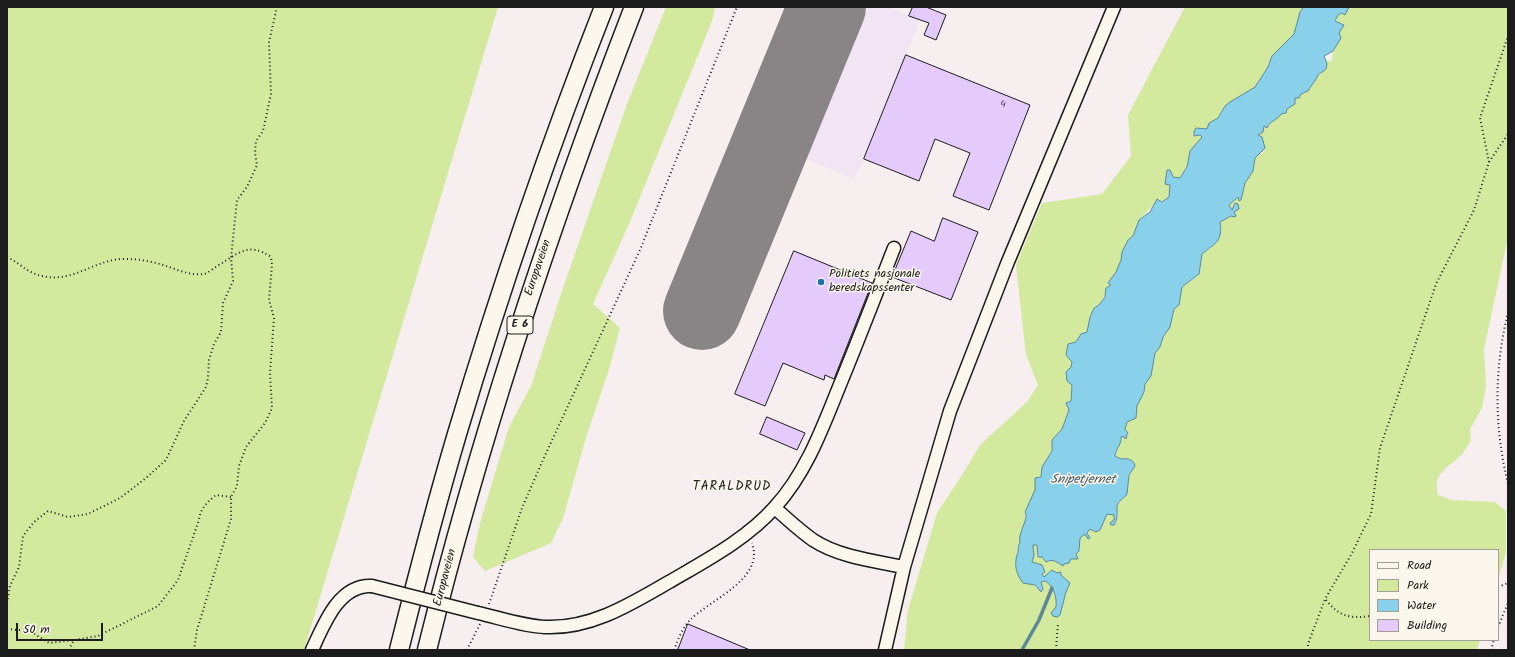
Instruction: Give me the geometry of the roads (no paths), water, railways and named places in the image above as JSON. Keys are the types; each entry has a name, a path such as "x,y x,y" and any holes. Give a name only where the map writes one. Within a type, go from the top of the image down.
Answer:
{"highway":[{"name":"E 6","path":"399,650 443,482 484,346 544,168 604,7"},
{"name":"Europaveien","path":"427,650 458,531 531,290 570,178 634,7"}],"street":[{"path":"885,650 904,567 943,434 965,370 1114,7"},
{"path":"312,650 328,618 342,598 357,586 372,586 481,614 544,627 579,624 609,615 703,562 746,533 775,508 809,457 894,248"},
{"path":"775,508 805,533 828,548 854,556 904,567"}],"water":[{"name":"Snipetjernet","path":"1304,7 1349,7 1345,15 1342,13 1338,15 1335,21 1344,25 1339,33 1341,38 1333,51 1324,56 1327,64 1326,69 1318,75 1308,91 1301,94 1299,98 1295,98 1295,104 1287,109 1286,113 1281,114 1267,128 1264,126 1263,132 1258,135 1262,137 1265,148 1255,158 1253,171 1245,183 1241,200 1239,201 1238,197 1229,205 1232,210 1235,203 1238,204 1239,209 1234,212 1236,216 1231,216 1220,222 1221,229 1219,238 1202,254 1199,274 1182,287 1179,305 1174,309 1170,327 1163,337 1160,347 1155,353 1151,376 1145,384 1144,392 1137,406 1136,418 1127,422 1125,429 1128,433 1126,436 1127,438 1124,438 1123,436 1121,437 1121,442 1115,456 1121,459 1131,460 1135,466 1129,475 1127,494 1120,501 1117,507 1117,519 1114,525 1111,525 1110,523 1114,520 1114,515 1107,514 1100,530 1096,532 1090,529 1087,533 1090,538 1088,539 1085,534 1080,538 1079,551 1076,554 1078,559 1071,559 1069,563 1064,564 1063,566 1053,561 1046,562 1042,557 1038,557 1037,545 1033,545 1034,555 1032,562 1042,565 1045,572 1042,574 1044,577 1052,570 1057,573 1061,572 1061,575 1070,583 1060,615 1057,617 1053,616 1051,613 1056,607 1056,600 1051,586 1045,581 1041,582 1043,589 1041,592 1035,585 1023,583 1017,573 1016,559 1020,543 1020,535 1026,518 1025,512 1035,490 1035,478 1041,477 1042,467 1052,451 1052,440 1062,429 1069,410 1066,403 1071,401 1072,385 1067,381 1066,372 1071,367 1072,362 1066,355 1068,344 1076,342 1081,334 1087,332 1090,317 1094,308 1099,305 1105,297 1106,288 1111,285 1108,283 1116,272 1121,260 1122,252 1128,240 1133,236 1139,220 1150,212 1157,199 1162,202 1169,197 1170,185 1165,184 1167,170 1170,170 1173,177 1180,178 1187,167 1190,151 1202,137 1200,135 1194,136 1194,131 1196,128 1207,129 1209,123 1218,118 1225,106 1255,87 1268,67 1272,56 1294,34 1300,12"}],"waterway":[{"path":"1022,650 1039,620 1052,588"}],"place":[{"name":"Politiets nasjonale beredskapssenter","path":"821,282"}],"district":[{"name":"TARALDRUD","path":"732,488"}]}
